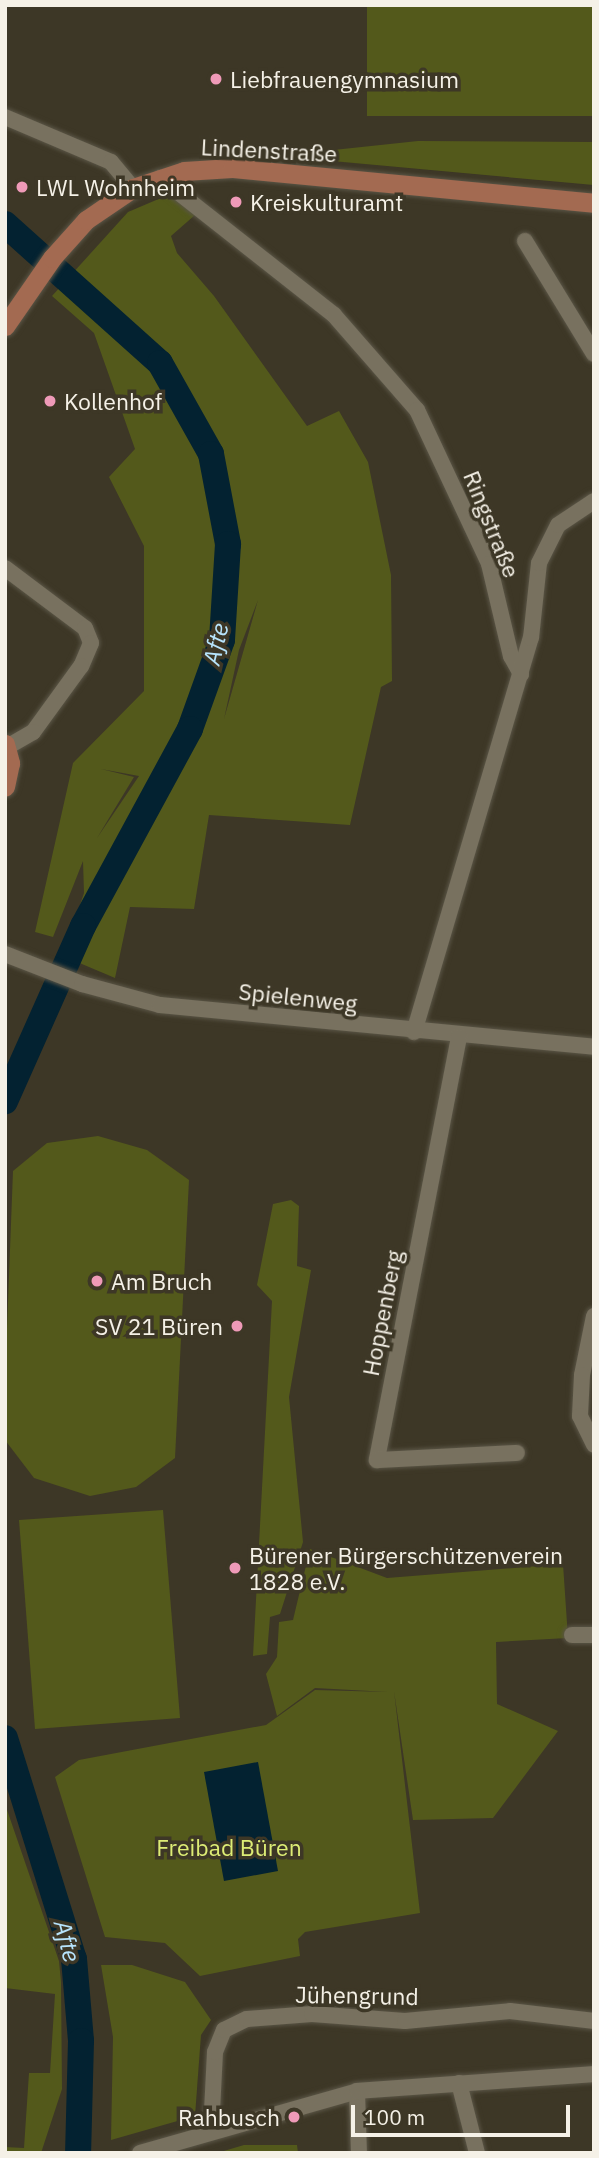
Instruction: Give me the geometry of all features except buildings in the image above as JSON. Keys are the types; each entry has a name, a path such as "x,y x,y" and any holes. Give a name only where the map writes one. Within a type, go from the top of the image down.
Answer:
{"main road":[{"name":"Lindenstraße","path":"5,326 70,236 108,203 133,188 184,171 232,168 594,203"},
{"path":"5,786 6,745"}],"street":[{"path":"5,117 111,162 133,188"},
{"name":"Ringstraße","path":"160,178 334,315 417,410 489,564 511,656 522,674"},
{"path":"525,241 594,354"},
{"path":"414,1032 522,674 531,638 539,563 558,525 594,501"},
{"path":"5,568 85,628 91,643 81,666 33,732 6,745"},
{"name":"Spielenweg","path":"5,954 82,984 160,1005 459,1037 594,1047"},
{"name":"Hoppenberg","path":"459,1037 377,1460 517,1453"},
{"path":"594,1315 582,1375 580,1416 594,1445"},
{"path":"572,1635 594,1635"},
{"name":"Jühengrund","path":"211,2131 215,2052 224,2030 247,2018 312,2014 405,2021 510,2011 594,2021"},
{"path":"141,2153 357,2091 594,2074"},
{"path":"459,2083 477,2153"},
{"path":"357,2091 359,2153"}],"green space":[{"path":"367,5 594,5 594,116 367,116"},
{"path":"418,141 594,142 594,185 277,156"},
{"path":"175,192 195,215 171,236 177,253 214,296 307,426 339,411 368,462 391,575 392,681 381,687 350,825 209,815 194,909 130,907 115,978 63,956 84,893 83,861 53,937 35,932 73,763 144,691 144,546 109,477 135,449 94,333 52,296 128,212","holes":["258,600 224,719 239,650","101,769 139,776 97,838 134,777"]},
{"name":"Am Bruch","path":"98,1136 147,1150 189,1180 175,1458 136,1487 90,1496 34,1478 5,1440 5,1381 13,1171 47,1143"},
{"path":"291,1200 299,1206 297,1266 311,1270 289,1397 303,1542 280,1614 270,1617 267,1654 253,1656 272,1301 257,1285 273,1204"},
{"path":"163,1510 180,1718 35,1729 19,1520"},
{"name":"Freibad Büren","path":"310,1549 387,1578 563,1564 568,1638 496,1642 497,1704 558,1731 493,1818 413,1820 394,1691 420,1913 305,1932 298,1939 300,1956 200,1976 165,1943 105,1937 55,1777 79,1760 266,1725 315,1690 388,1692 315,1688 277,1716 266,1674 277,1657 279,1622 293,1620"},
{"path":"5,1804 59,1961 62,2089 41,2153 5,2153 5,2147 24,2148 29,2073 50,2073 55,1994 5,1988"},
{"path":"101,1965 132,1965 185,1982 211,2020 201,2035 195,2116 111,2140 113,2037"},
{"path":"244,2145 297,2145 298,2153 217,2153"}],"water":[{"path":"258,1762 278,1871 224,1881 204,1772"}],"waterway":[{"name":"Afte","path":"5,224 160,363 211,454 228,544 222,640 190,729 83,926 5,1101"},
{"name":"Afte","path":"5,1738 74,1959 81,2041 78,2153"}],"place":[{"name":"Liebfrauengymnasium","path":"216,79"},
{"name":"LWL Wohnheim","path":"22,187"},
{"name":"Kreiskulturamt","path":"236,202"},
{"name":"Kollenhof","path":"50,401"},
{"name":"Am Bruch","path":"97,1281"},
{"name":"SV 21 Büren","path":"237,1326"},
{"name":"Bürener Bürgerschützenverein 1828 e.V.","path":"235,1568"},
{"name":"Rahbusch","path":"294,2117"}]}
